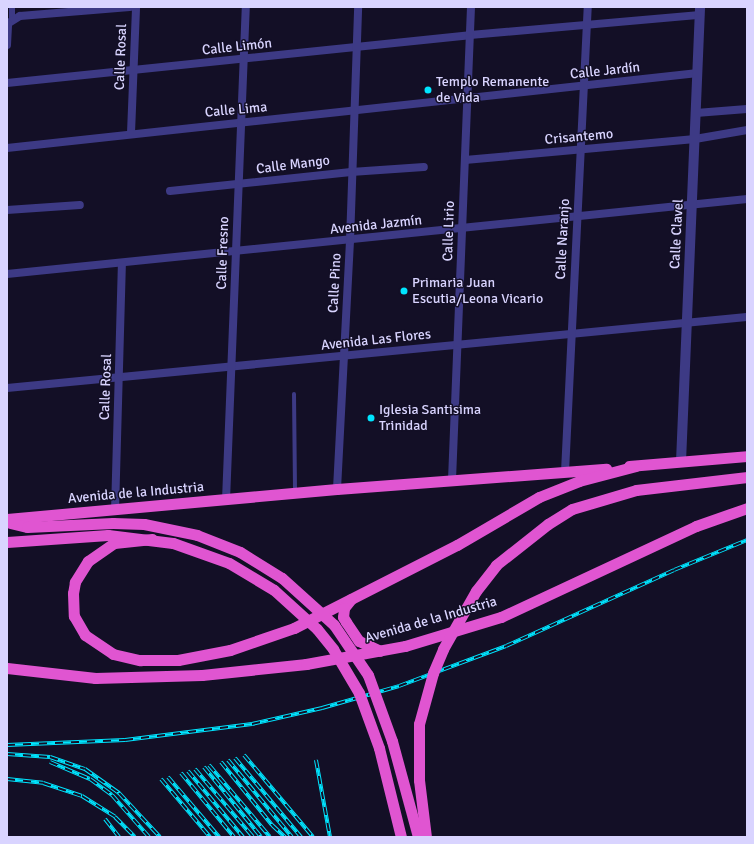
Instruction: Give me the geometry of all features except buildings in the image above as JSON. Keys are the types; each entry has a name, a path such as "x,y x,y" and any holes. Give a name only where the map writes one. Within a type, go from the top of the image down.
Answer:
{"highway":[{"name":"Avenida de la Industria","path":"7,521 337,489 565,472 747,456"},
{"path":"152,539 114,543 104,548 88,561 75,582 73,603 74,616 79,626 94,643 113,654 140,660 178,660 230,650 294,628 457,545 539,497 579,481 636,466"},
{"path":"426,837 419,780 419,724 440,655 476,590 496,565 548,524 578,507 636,490 747,478"},
{"name":"Avenida de la Industria","path":"7,668 95,678 202,675 306,664 380,651 501,617 696,526 747,508"},
{"path":"7,521 27,527 113,523 144,524 197,535 240,552 282,578 334,625 368,676 392,741 418,837"},
{"path":"7,542 100,535 152,539 173,543 229,563 274,590 317,629 333,649 359,693 379,748 401,837"},
{"path":"351,598 344,608 343,617 359,641 380,651"}],"street":[{"path":"7,45 12,7"},
{"path":"9,22 20,16 130,7"},
{"name":"Calle Rosal","path":"131,133 136,7"},
{"name":"Calle Fresno","path":"226,500 246,7"},
{"name":"Calle Pino","path":"337,489 350,241 353,112 358,7"},
{"name":"Calle Lirio","path":"452,480 471,7"},
{"name":"Calle Naranjo","path":"565,472 588,7"},
{"name":"Calle Limón","path":"7,83 244,60 470,35 587,25 700,11"},
{"name":"Calle Clavel","path":"681,462 700,11"},
{"name":"Calle Jardín","path":"467,99 698,73"},
{"name":"Calle Lima","path":"7,148 131,133 353,112 467,99"},
{"path":"696,113 747,109"},
{"name":"Crisantemo","path":"465,160 695,139 747,130"},
{"name":"Calle Mango","path":"170,192 351,172 424,167"},
{"name":"Avenida Jazmín","path":"7,274 350,241 578,215 747,199"},
{"path":"7,210 80,205"},
{"name":"Calle Rosal","path":"115,511 122,263"},
{"name":"Avenida Las Flores","path":"7,388 231,368 343,355 747,317"}],"lane":[{"path":"294,394 295,493"}],"railway":[{"path":"7,745 125,740 252,724 322,708 399,686 506,646 674,570 747,540"},
{"path":"7,754 50,757 85,769 119,793 160,837"},
{"path":"244,755 313,837"},
{"path":"235,758 301,837"},
{"path":"228,760 292,837"},
{"path":"316,760 330,837"},
{"path":"50,762 90,779 112,795 149,837"},
{"path":"221,762 272,825 285,837"},
{"path":"209,765 270,837"},
{"path":"204,767 261,837"},
{"path":"195,769 253,837"},
{"path":"188,771 243,837"},
{"path":"181,773 234,837"},
{"path":"168,777 219,837"},
{"path":"7,779 43,783 82,796 115,817 135,837"},
{"path":"161,779 210,837"},
{"path":"105,819 119,837"}],"place":[{"name":"Templo Remanente de Vida","path":"428,90"},
{"name":"Primaria Juan Escutia/Leona Vicario","path":"404,291"},
{"name":"Iglesia Santisima Trinidad","path":"371,418"}]}
